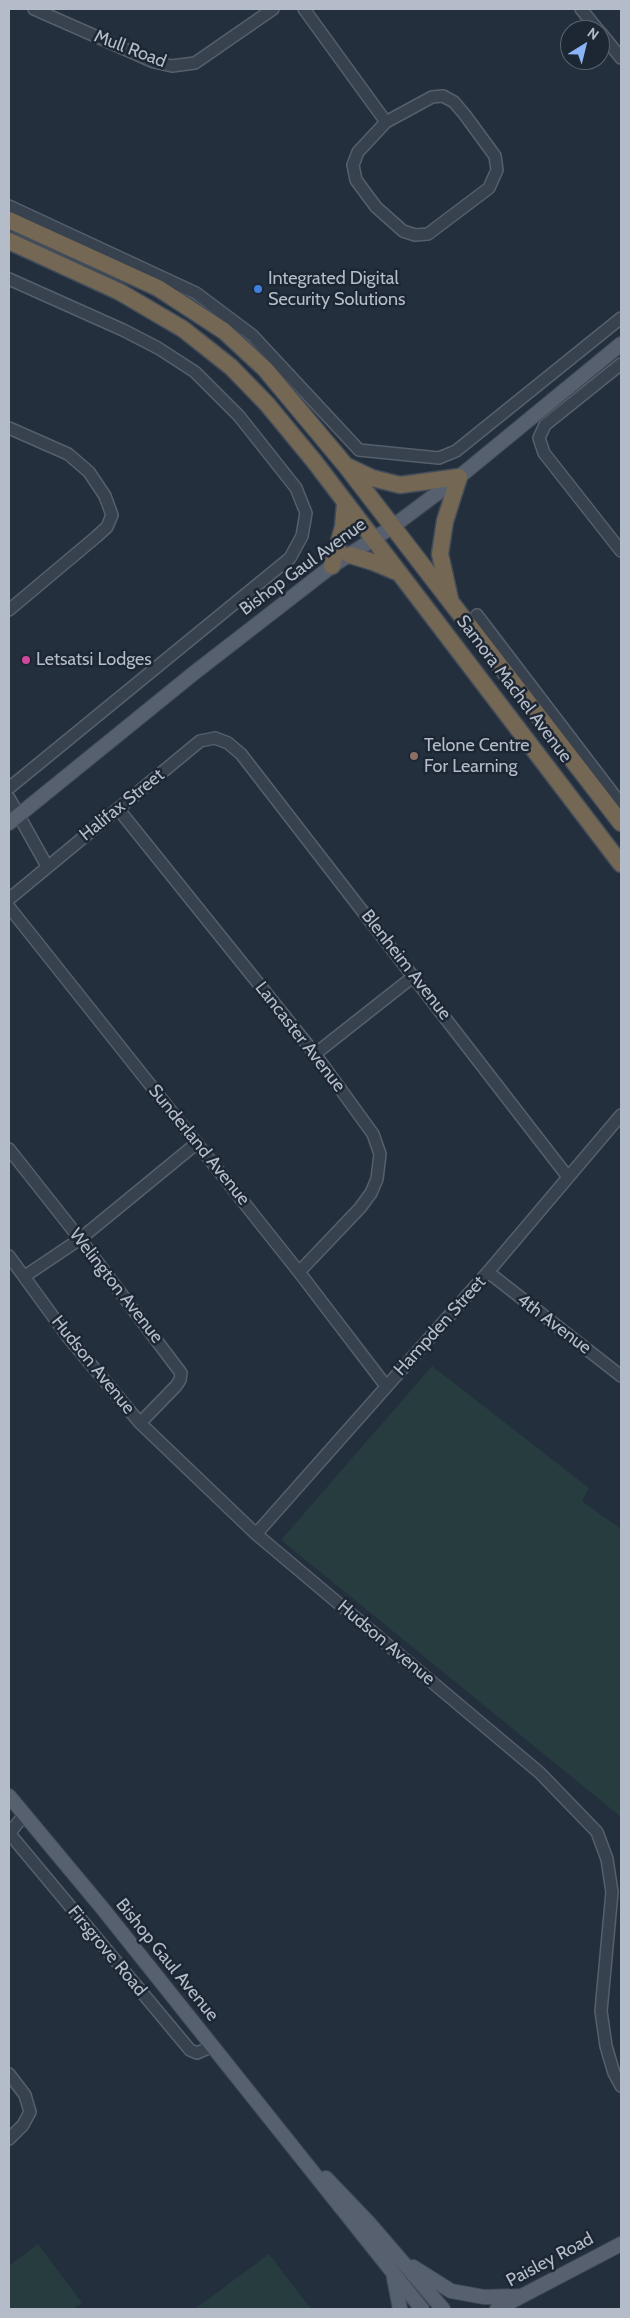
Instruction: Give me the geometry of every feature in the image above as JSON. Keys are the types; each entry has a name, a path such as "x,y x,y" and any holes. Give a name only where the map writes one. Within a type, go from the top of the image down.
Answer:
{"highway":[{"name":"Samora Machel Avenue","path":"9,220 158,288 212,322 265,369 346,466 621,823"},
{"name":"Samora Machel Avenue","path":"9,241 120,292 184,329 210,349 266,404 314,461 345,504 402,574 621,864"},
{"path":"346,466 372,478 400,485 459,477 445,521 440,554 452,604"},
{"path":"332,566 343,527 345,504"},
{"path":"350,555 402,574"}],"main road":[{"name":"Bishop Gaul Avenue","path":"14,819 194,673 332,566 392,527 459,477 621,344"},
{"name":"Bishop Gaul Avenue","path":"9,1796 103,1909 422,2309"},
{"name":"Bishop Gaul Avenue","path":"295,2148 369,2223 443,2309"},
{"name":"Paisley Road","path":"498,2309 621,2244"},
{"path":"388,2246 421,2273 451,2291 484,2297 520,2296"},
{"path":"392,2271 398,2288 400,2309"}],"street":[{"name":"Mull Road","path":"34,9 154,62 172,66 195,63 273,9"},
{"path":"304,9 386,122"},
{"path":"581,9 590,20"},
{"path":"610,44 621,58"},
{"path":"443,96 454,102 495,156 497,170 489,188 428,234 415,235 403,231 376,207 356,180 353,165 358,152 386,122 432,97 443,96"},
{"path":"9,206 196,293 252,335 359,450 439,458 456,451 621,318"},
{"name":"Bishop Gaul Avenue","path":"9,279 123,330 158,348 195,372 239,416 296,488 306,513 302,536 290,558 9,788"},
{"path":"621,364 545,425 539,438 544,454 621,551"},
{"path":"9,428 68,454 89,472 105,496 112,516 107,527 9,610"},
{"path":"477,615 621,804"},
{"name":"Halifax Street","path":"9,899 47,866 119,810 200,741 215,738 228,743 241,754"},
{"name":"Blenheim Avenue","path":"241,754 568,1177"},
{"path":"9,798 14,819 47,866"},
{"name":"Lancaster Avenue","path":"119,810 315,1054 374,1134 380,1154 377,1179 370,1193 360,1208 299,1272"},
{"name":"Sunderland Avenue","path":"9,907 299,1272 386,1386"},
{"path":"315,1054 414,976"},
{"name":"Hampden Street","path":"256,1534 488,1272 621,1115"},
{"path":"25,1276 80,1239 197,1143"},
{"name":"Welington Avenue","path":"9,1149 80,1239 181,1373 180,1380 176,1386 140,1422"},
{"name":"Hudson Avenue","path":"9,1256 68,1337 140,1422 256,1534 540,1774 597,1832 607,1859 612,1892 601,2011 606,2046 614,2073 621,2086"},
{"name":"4th Avenue","path":"488,1272 621,1376"},
{"path":"9,1833 24,1815"},
{"name":"Firsgrove Road","path":"9,1833 190,2050 198,2053 213,2046"},
{"path":"9,2074 25,2095 30,2112 24,2125 9,2139"}],"green space":[{"path":"432,1366 589,1488 582,1501 621,1529 621,1817 281,1540"},
{"path":"38,2244 82,2303 73,2309 9,2309 9,2266"},
{"path":"269,2254 311,2309 195,2309"}],"place":[{"name":"Integrated Digital Security Solutions","path":"258,289"},
{"name":"Letsatsi Lodges","path":"26,660"},
{"name":"Telone Centre For Learning","path":"414,756"}]}
